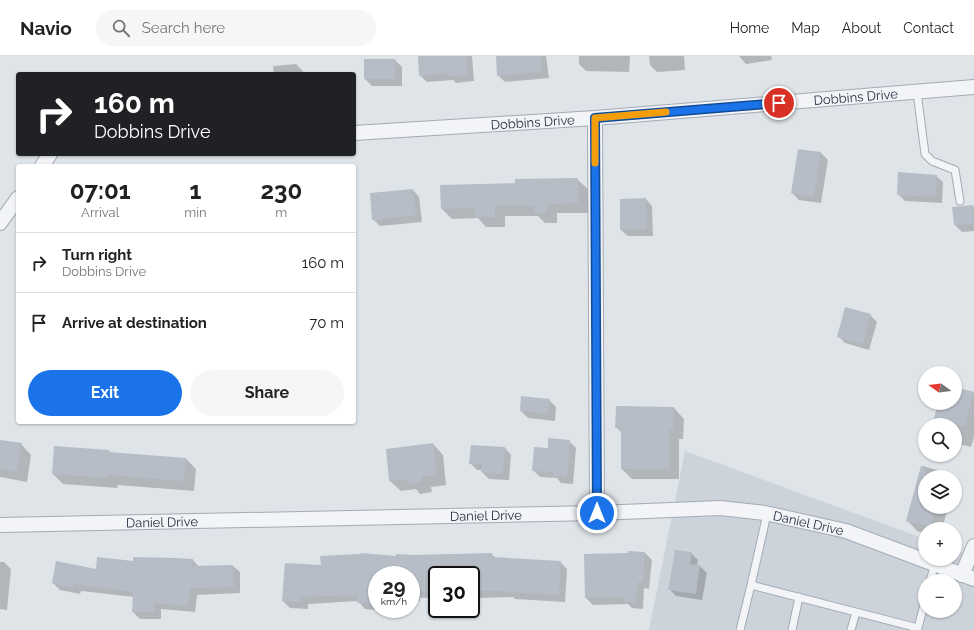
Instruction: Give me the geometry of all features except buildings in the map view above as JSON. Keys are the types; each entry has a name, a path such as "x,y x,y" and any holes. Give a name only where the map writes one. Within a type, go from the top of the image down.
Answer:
{"street":[{"name":"Dobbins Drive","path":"356,132 595,118 974,87"},
{"path":"595,118 597,513"},
{"path":"0,223 16,201"},
{"name":"Daniel Drive","path":"0,525 597,513 720,508 767,514 846,531 918,558"},
{"name":"Daniel Drive","path":"940,566 968,577 974,546"}],"lane":[{"path":"917,92 925,154 932,162 955,170 960,201"},
{"path":"740,630 767,514"},
{"path":"751,585 918,629 921,618"},
{"path":"792,630 800,598"},
{"path":"851,630 856,612"}],"shaded area":[{"path":"685,451 918,536 918,566 962,566 962,553 974,557 974,630 649,630"}],"slow traffic":[{"path":"595,163 595,118 666,112"}],"route":[{"path":"597,513 595,118 779,103"}]}
